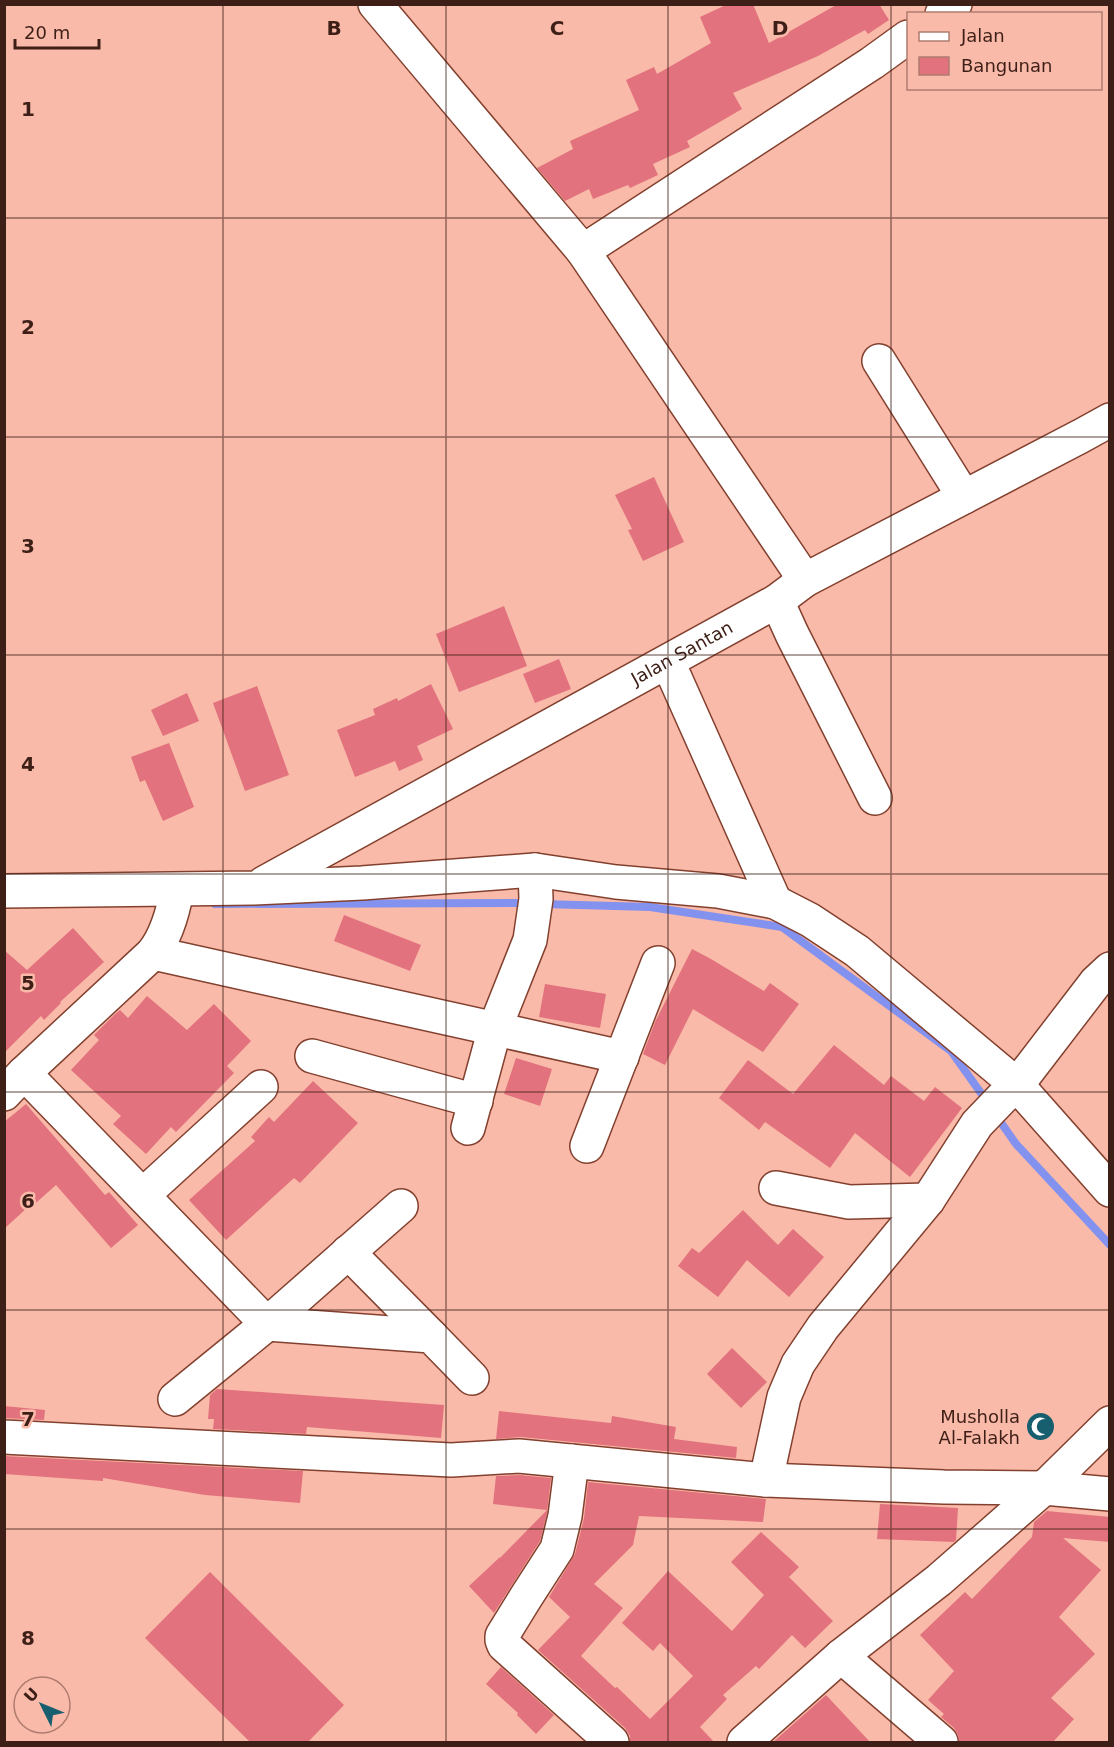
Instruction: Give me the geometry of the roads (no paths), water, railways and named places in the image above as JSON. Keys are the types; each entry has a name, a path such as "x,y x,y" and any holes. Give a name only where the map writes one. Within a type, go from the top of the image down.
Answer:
{"street":[{"path":"375,4 583,251 805,580"},
{"path":"583,251 907,38"},
{"path":"879,361 964,497"},
{"name":"Jalan Santan","path":"254,888 669,662 777,601 805,580 1110,420"},
{"path":"777,601 875,798"},
{"path":"669,662 775,902"},
{"path":"4,891 176,895 254,888 362,883 616,882 718,891 775,902 810,920 857,951 1010,1091 1110,1191"},
{"path":"312,1056 472,1114 495,1028 530,940 535,884"},
{"path":"176,895 159,944 14,1084 143,1195 267,1324 431,1336"},
{"path":"159,944 495,1028 622,1057"},
{"path":"587,1146 658,963"},
{"path":"766,1480 784,1397 798,1364 823,1327 928,1200 977,1124 1010,1091 1096,982 1110,969"},
{"path":"143,1195 261,1087"},
{"path":"776,1188 849,1202 928,1200"},
{"path":"175,1399 267,1324 401,1206"},
{"path":"348,1252 472,1378"},
{"path":"744,1743 841,1656 939,1580 1044,1488 1110,1423"},
{"path":"4,1437 451,1460 519,1456 766,1480 933,1487 1044,1488 1110,1494"},
{"path":"572,1461 565,1515 557,1549 502,1636 502,1640 504,1645 612,1743"},
{"path":"841,1656 941,1743"}],"waterway":[{"path":"215,904 529,903"},
{"path":"542,904 650,907 782,927 951,1051 988,1103"},
{"path":"995,1114 1016,1144 1110,1245"}],"place":[{"name":"Musholla Al-Falakh","path":"1041,1427"}]}
